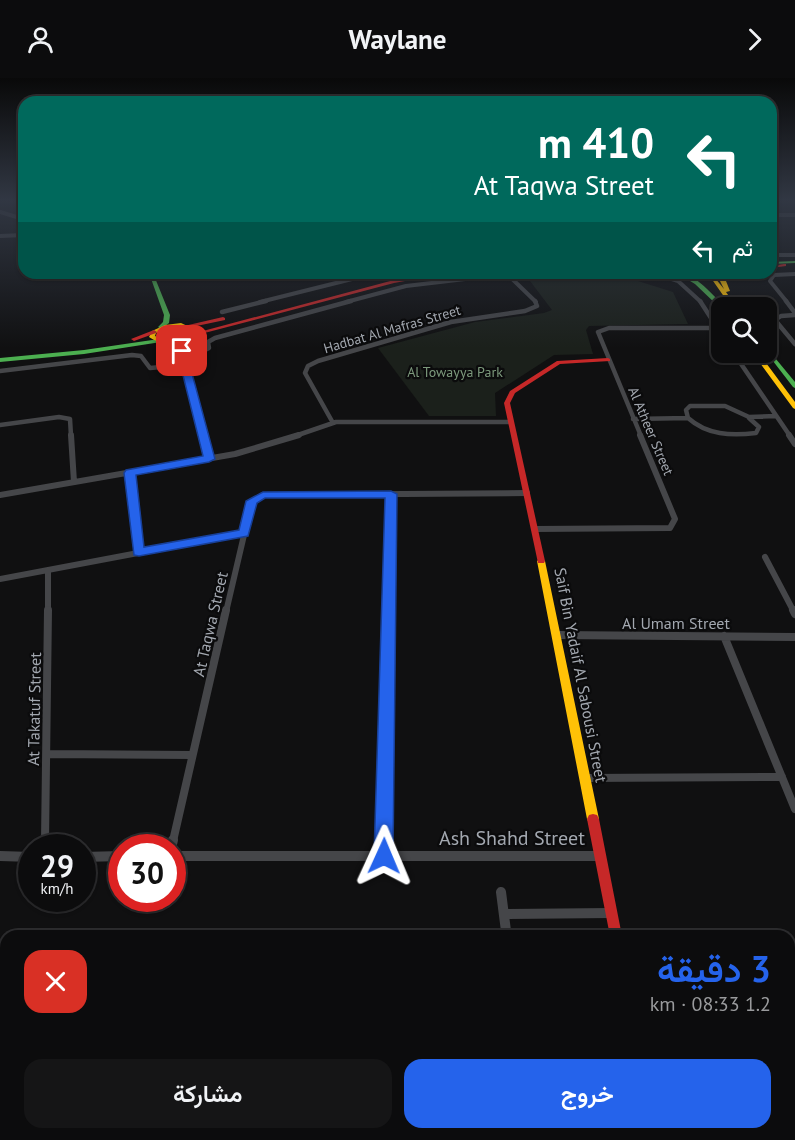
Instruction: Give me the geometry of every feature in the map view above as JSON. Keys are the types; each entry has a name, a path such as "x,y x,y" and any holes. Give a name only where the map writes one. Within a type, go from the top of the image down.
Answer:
{"main road":[{"path":"777,264 795,264"},
{"path":"153,279 167,315 166,322 153,337 162,342"},
{"path":"690,279 711,297"},
{"path":"701,279 714,297"},
{"path":"714,279 727,297"},
{"path":"725,279 730,297"},
{"path":"0,360 84,352 187,338 394,282 414,280"},
{"path":"0,354 124,341 157,330 414,280"},
{"path":"167,315 193,330 187,338"},
{"name":"Saif Bin Yadaif Al Sabousi Street","path":"608,360 565,360 510,394 507,403 528,493 615,930"},
{"path":"763,363 795,407"},
{"path":"777,363 795,386"}],"street":[{"path":"777,255 795,255"},
{"path":"777,275 795,274"},
{"path":"222,312 352,279"},
{"path":"162,342 182,354 206,351 209,348 208,342 215,338 414,280 430,279"},
{"name":"Hadbat Al Mafras Street","path":"333,423 305,373 308,366 451,321 525,311 537,306 536,302 512,279"},
{"path":"676,279 685,284 711,318"},
{"path":"770,279 771,286 795,314"},
{"path":"795,314 781,316 775,320 795,344"},
{"name":"Al Atheer Street","path":"535,529 662,529 670,528 674,524 675,519 598,332 603,328 711,328"},
{"path":"187,338 182,354 209,459"},
{"path":"0,371 132,354 141,356 150,368 184,364"},
{"path":"741,363 795,444"},
{"path":"690,406 725,406 748,417 759,427 756,434 713,432 694,425 688,418 686,410 690,406"},
{"path":"748,417 776,416"},
{"path":"0,425 59,417 70,419 74,482"},
{"path":"633,420 688,418"},
{"path":"0,495 252,451 333,423 510,422"},
{"path":"130,473 139,552"},
{"name":"At Taqwa Street","path":"174,834 252,501 263,495 528,493"},
{"path":"384,856 391,494"},
{"path":"0,579 244,533"},
{"path":"765,557 795,614"},
{"name":"At Takatuf Street","path":"45,834 48,570"},
{"name":"Al Umam Street","path":"557,635 795,637"},
{"path":"724,636 795,809"},
{"path":"47,754 192,755"},
{"path":"585,778 782,777"},
{"path":"0,856 18,857"},
{"name":"Ash Shahd Street","path":"186,856 600,856"},
{"path":"501,892 506,930"},
{"path":"504,915 611,913"}],"green space":[{"name":"Al Towayya Park","path":"530,281 638,281 673,292 688,324 589,326 586,330 593,354 554,355 495,393 496,416 429,416 378,348 475,322 552,310"}],"traffic: fast":[{"path":"777,263 795,262"},
{"path":"153,279 167,315 166,323 161,327"},
{"path":"690,279 712,297"},
{"path":"0,360 84,352 159,341"},
{"path":"777,363 795,386"}],"traffic: slow":[{"path":"714,279 727,297"},
{"path":"725,279 723,281 727,291"},
{"path":"181,325 193,330 186,339 169,342 152,337 154,332 167,326 181,325"},
{"path":"763,363 795,407"},
{"path":"541,561 593,819"}],"traffic: jam":[{"path":"777,266 784,265"},
{"path":"191,335 412,279"},
{"path":"187,326 223,319"},
{"path":"134,339 154,332"},
{"path":"541,561 507,403 512,392 559,362 608,360"},
{"path":"593,819 615,930"}],"route":[{"path":"182,351 209,459 130,473 139,552 244,533 252,501 263,495 391,494 384,856"}]}
